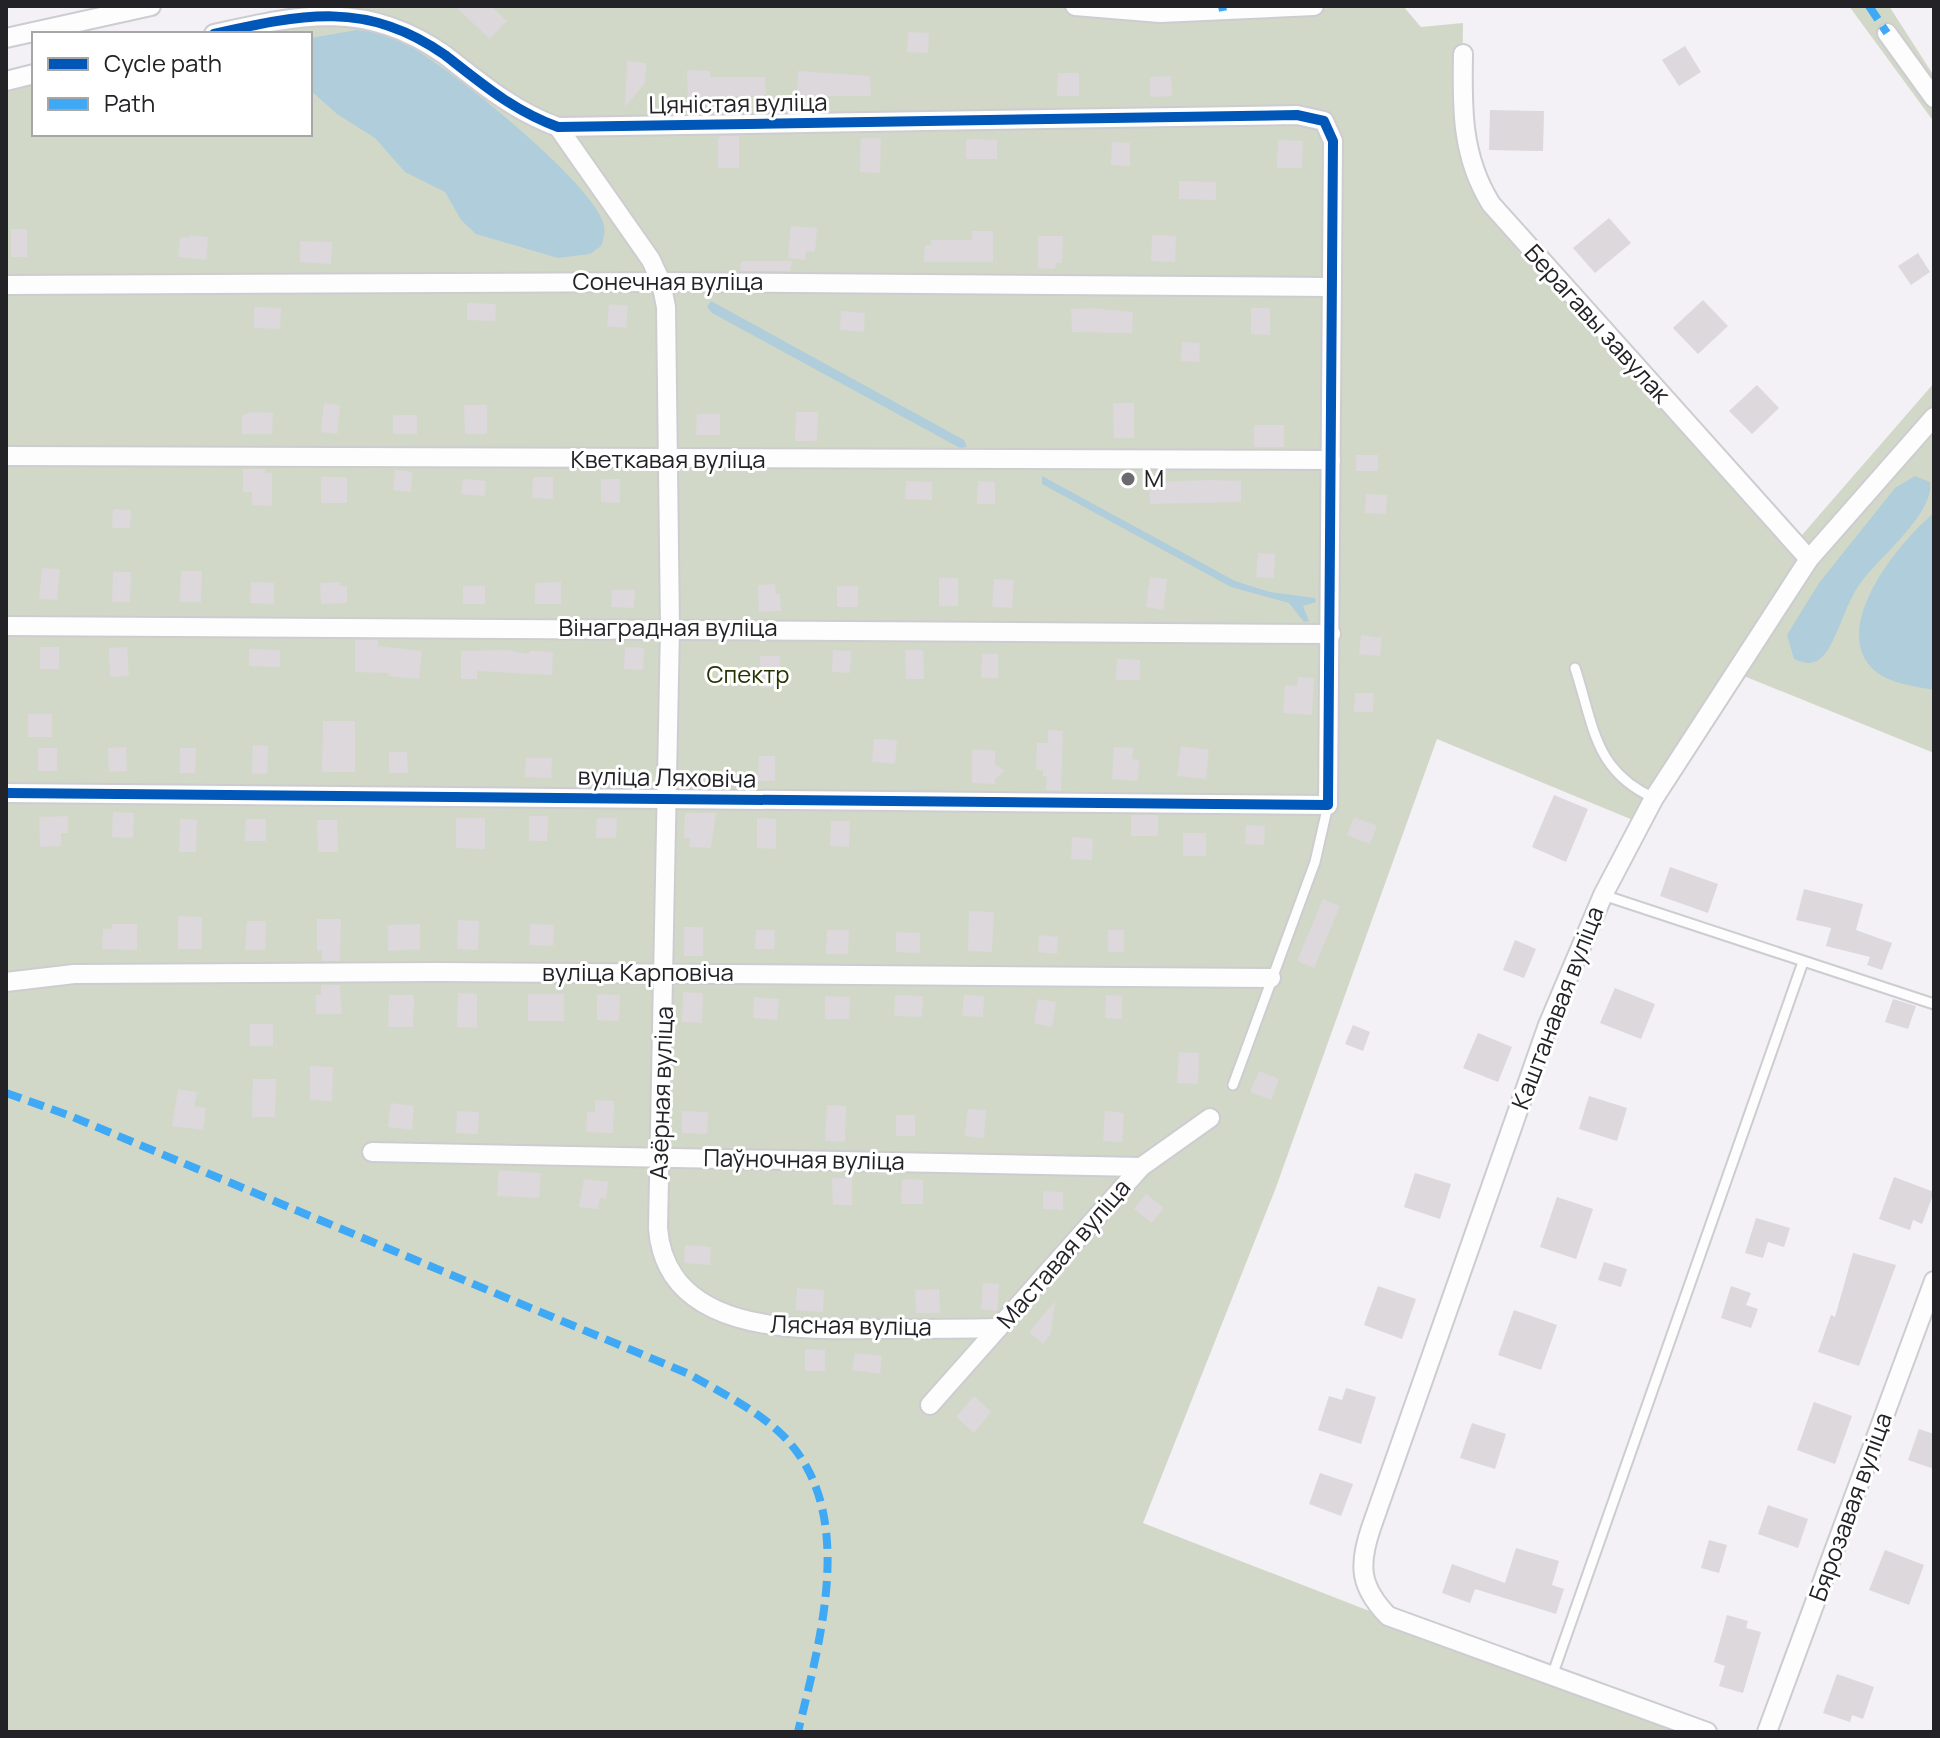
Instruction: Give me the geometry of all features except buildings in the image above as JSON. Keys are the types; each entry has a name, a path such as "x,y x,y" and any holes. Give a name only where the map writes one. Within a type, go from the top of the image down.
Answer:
{"street":[{"path":"33,32 151,6"},
{"path":"1075,6 1160,13 1314,6"},
{"name":"Цяністая вуліца","path":"224,32 318,14 343,13 387,21 426,42 521,112 558,127 1297,115 1324,121 1332,134 1330,287"},
{"path":"6,38 32,32"},
{"path":"1887,33 1934,98"},
{"name":"Берагавы завулак","path":"1463,54 1463,124 1467,148 1473,171 1491,204 1809,559"},
{"path":"6,81 32,74"},
{"name":"Азёрная вуліца","path":"558,127 651,260 661,282 666,307 670,628 666,973 658,1228"},
{"name":"Сонечная вуліца","path":"6,285 661,282 1330,287"},
{"path":"1328,805 1330,287"},
{"name":"Каштанавая вуліца","path":"1552,1676 1388,1616 1363,1584 1361,1567 1371,1528 1548,1025 1574,955 1603,895 1654,798 1809,559 1934,417"},
{"name":"Кветкавая вуліца","path":"6,456 1331,460"},
{"name":"Вінаградная вуліца","path":"6,626 1331,634"},
{"name":"вуліца Ляховіча","path":"6,793 1328,805"},
{"name":"вуліца Карповіча","path":"6,982 74,974 666,973 1271,978"},
{"name":"Маставая вуліца","path":"930,1405 1141,1167 1210,1118"},
{"name":"Паўночная вуліца","path":"372,1152 1141,1167"},
{"name":"Лясная вуліца","path":"658,1228 663,1258 682,1285 711,1306 746,1321 805,1330 998,1328"},
{"name":"Бярозавая вуліца","path":"1767,1732 1934,1281"},
{"path":"1552,1676 1707,1732"}],"lane":[{"path":"1575,668 1609,766 1631,788 1654,798"},
{"path":"1233,1085 1315,862 1328,805"},
{"path":"1603,895 1934,1004"},
{"path":"1552,1676 1803,962"}],"green space":[{"name":"Спектр","path":"314,6 1075,6 1223,11 1403,6 1421,27 1463,23 1462,98 1473,171 1795,543 1934,383 1934,753 1734,672 1640,823 1437,739 1275,1190 1143,1523 1408,1626 1707,1732 6,1732 6,75 32,69 32,136 312,136 312,32 199,32"},
{"path":"1849,6 1889,6 1934,76 1934,122"}],"water":[{"path":"357,30 379,33 399,40 447,71 512,122 571,178 592,202 603,222 601,246 590,254 558,258 476,234 461,220 445,192 405,172 375,138 337,114 312,92 312,38"},
{"path":"711,301 964,440 967,447 960,448 712,313 707,307"},
{"path":"1042,476 1235,581 1270,592 1315,598 1316,602 1303,606 1309,621 1304,622 1289,603 1231,587 1042,484"},
{"path":"1915,476 1930,482 1924,507 1905,534 1856,590 1832,643 1822,657 1809,663 1794,659 1787,635 1819,583 1895,488"},
{"path":"1934,513 1934,690 1896,682 1875,671 1862,653 1859,632 1874,586 1904,543"}],"marked path":[{"path":"1222,6 1223,11"},
{"path":"1869,6 1887,33"},
{"path":"6,1093 68,1115 689,1374 777,1430 803,1461 819,1496 826,1534 827,1574 823,1615 798,1732"}],"cycle path":[{"path":"6,793 1328,805 1333,141 1324,121 1297,115 558,127 513,105 416,37 388,26 361,19 305,17 224,32"}],"place":[{"name":"М","path":"1128,479"}]}
